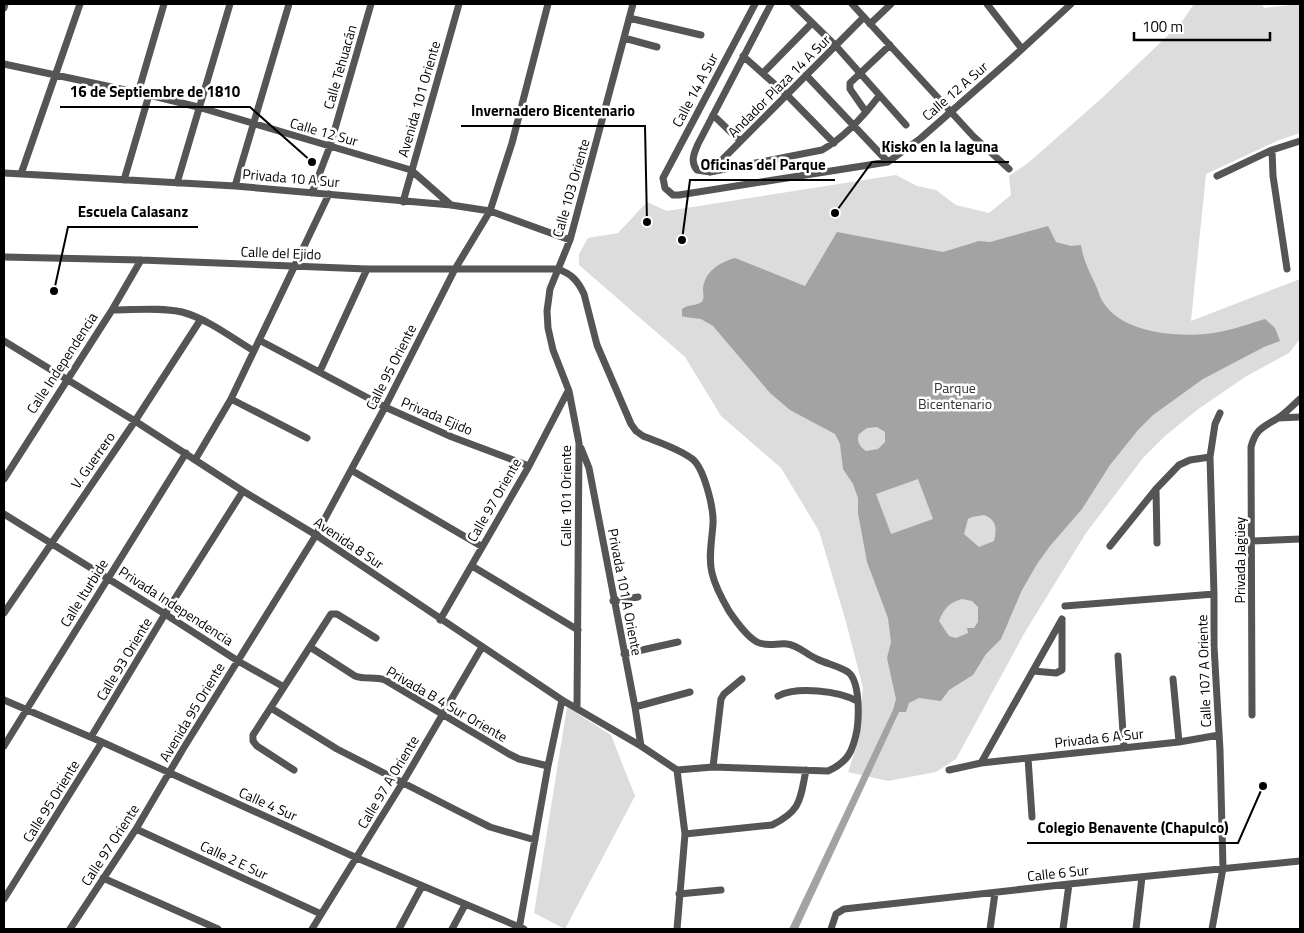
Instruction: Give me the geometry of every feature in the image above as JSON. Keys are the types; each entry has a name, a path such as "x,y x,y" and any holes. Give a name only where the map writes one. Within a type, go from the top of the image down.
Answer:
{"street":[{"path":"4,8 5,4"},
{"path":"21,174 80,4"},
{"path":"138,93 164,4"},
{"path":"177,183 230,4"},
{"path":"235,186 289,4"},
{"name":"Calle Tehuacán","path":"312,193 330,146 371,4"},
{"name":"Avenida 101 Oriente","path":"403,202 459,4"},
{"name":"Calle 95 Oriente","path":"316,535 385,407 455,269 490,211 512,143 548,4"},
{"name":"Calle 103 Oriente","path":"550,289 570,240 633,4"},
{"name":"Calle 14 A Sur","path":"665,188 663,178 755,4"},
{"path":"771,4 698,144 692,161 697,170 710,172 818,151 834,143 866,112 879,96"},
{"path":"793,4 836,46 906,125"},
{"path":"852,4 982,146 1008,169"},
{"path":"870,24 891,4"},
{"path":"987,4 1022,49"},
{"name":"Calle 12 A Sur","path":"665,188 673,194 679,195 888,162 921,138 1070,4"},
{"name":"Andador Plaza 14 A Sur","path":"710,172 864,17"},
{"path":"629,18 701,35"},
{"path":"763,73 812,23"},
{"path":"624,38 657,47"},
{"path":"866,112 849,85 890,45"},
{"path":"743,56 787,95 834,143"},
{"name":"Calle 12 Sur","path":"4,64 149,95 411,170 451,205"},
{"path":"806,75 888,162"},
{"path":"124,180 149,95"},
{"path":"713,115 740,141"},
{"path":"1217,176 1272,150 1300,141"},
{"path":"1272,150 1273,176 1287,269"},
{"name":"Privada 10 A Sur","path":"4,173 235,186 451,205 490,211 570,240"},
{"path":"195,460 231,399 329,194"},
{"name":"Calle del Ejido","path":"4,258 141,260 367,268 557,268"},
{"name":"Calle Independencia","path":"4,479 66,379 112,310 141,260"},
{"path":"320,371 367,268"},
{"path":"557,268 572,274 581,286 588,306 596,345 636,431 692,458 698,465 708,492 713,524 711,573 730,612 747,634 757,642 793,646 820,661 846,671 854,678 859,718 855,742 850,755 839,766 828,770 713,767 677,770 685,834 677,929"},
{"name":"Calle 101 Oriente","path":"550,289 547,311 548,328 569,391 579,443 577,708"},
{"path":"112,310 173,311 201,319 254,352"},
{"name":"V. Guerrero","path":"4,613 135,421 201,319"},
{"name":"Avenida 8 Sur","path":"4,340 316,535 440,620 562,700 677,770"},
{"name":"Privada Ejido","path":"260,340 385,407 452,437 529,466"},
{"name":"Calle 97 Oriente","path":"440,620 472,566 481,546 529,466 569,391"},
{"path":"231,399 307,438"},
{"name":"Privada Jagüey","path":"1252,715 1251,447 1254,437 1261,428 1278,418 1300,399"},
{"name":"Calle 107 A Oriente","path":"1212,929 1223,868 1220,735 1214,646 1210,457 1215,424 1220,413"},
{"path":"1278,418 1300,417"},
{"name":"Privada 101 A Oriente","path":"579,443 589,468 640,746"},
{"name":"Calle Iturbide","path":"4,746 186,454"},
{"path":"1110,546 1156,489 1184,462 1210,457"},
{"path":"351,470 481,546"},
{"path":"1156,489 1157,543"},
{"name":"Calle 93 Oriente","path":"91,737 165,614 243,491"},
{"name":"Privada Independencia","path":"4,514 238,661 284,687"},
{"name":"Avenida 95 Oriente","path":"170,774 182,749 316,535"},
{"path":"1252,541 1300,538"},
{"path":"472,566 578,630"},
{"path":"1065,606 1214,594"},
{"path":"613,601 638,597"},
{"path":"294,770 257,746 253,741 253,735 328,616 334,613 337,614 376,638"},
{"path":"981,763 1062,619 1062,670 1056,673 1033,671"},
{"path":"624,654 678,642"},
{"name":"Calle 97 A Oriente","path":"312,929 403,782 482,646"},
{"name":"Privada B 4 Sur Oriente","path":"310,647 355,676 385,680 508,754 520,760 548,766"},
{"path":"1118,656 1124,748"},
{"path":"1173,679 1179,742"},
{"path":"713,767 721,699 724,694 742,680"},
{"path":"634,706 690,692"},
{"path":"778,696 790,692 839,693 857,701"},
{"name":"Calle 4 Sur","path":"4,700 91,737 357,858 521,929"},
{"path":"521,929 548,766 562,700"},
{"path":"271,708 337,749 490,826 535,840"},
{"name":"Privada 6 A Sur","path":"949,770 981,763 1179,742 1220,735"},
{"name":"Calle 95 Oriente","path":"4,899 102,742"},
{"path":"1028,758 1032,817"},
{"path":"685,834 772,825 784,820 792,813 799,802 806,770"},
{"name":"Calle 97 Oriente","path":"70,929 170,774"},
{"name":"Calle 2 E Sur","path":"136,829 322,914"},
{"name":"Calle 6 Sur","path":"831,929 836,914 844,909 1300,861"},
{"path":"1136,929 1142,877"},
{"path":"103,878 218,929"},
{"path":"1064,929 1068,884"},
{"path":"399,929 422,886"},
{"path":"679,894 721,890"},
{"path":"990,929 995,893"},
{"path":"452,929 465,905"}],"green space":[{"name":"Parque Bicentenario","path":"1194,4 1262,4 1264,8 1300,4 1300,133 1279,140 1206,174 1191,321 1300,279 1300,339 1289,353 1245,377 1197,410 1165,436 1143,458 1086,533 1025,632 956,759 936,772 888,781 848,772 858,742 863,688 819,531 781,468 721,416 685,357 579,265 579,254 588,238 618,233 647,202 667,211 896,175 917,186 936,190 956,205 989,213 1011,195 1009,176 1028,163 1102,98 1181,23"},
{"path":"567,707 611,735 635,796 565,929 534,913"}],"shaded area":[{"path":"1048,226 1056,242 1071,246 1081,245 1102,300 1113,313 1126,322 1158,332 1194,335 1224,331 1265,319 1275,328 1280,341 1264,347 1203,379 1153,415 1138,430 1110,465 1082,509 1037,564 1022,590 1001,639 986,654 973,675 949,690 941,701 919,698 909,703 906,712 899,712 798,929 789,929 893,710 896,699 887,658 891,642 888,618 867,562 858,513 858,498 853,484 843,469 840,444 835,434 790,410 770,393 713,326 701,319 682,316 682,309 701,302 706,278 719,265 735,258 805,286 837,232 943,252 979,241 990,242","holes":["877,427 885,432 885,442 878,449 866,451 859,444 859,434 867,428","918,479 933,519 891,534 876,494","984,515 994,522 996,529 994,541 979,547 964,534 968,519","962,599 972,601 978,607 978,622 974,628 967,628 968,633 956,638 949,636 939,621 950,604"]}],"place":[{"name":"16 de Septiembre de 1810","path":"312,162"},
{"name":"Kisko en la laguna","path":"835,213"},
{"name":"Invernadero Bicentenario","path":"647,222"},
{"name":"Oficinas del Parque","path":"682,240"},
{"name":"Escuela Calasanz","path":"54,291"},
{"name":"Colegio Benavente (Chapulco)","path":"1263,786"}]}
